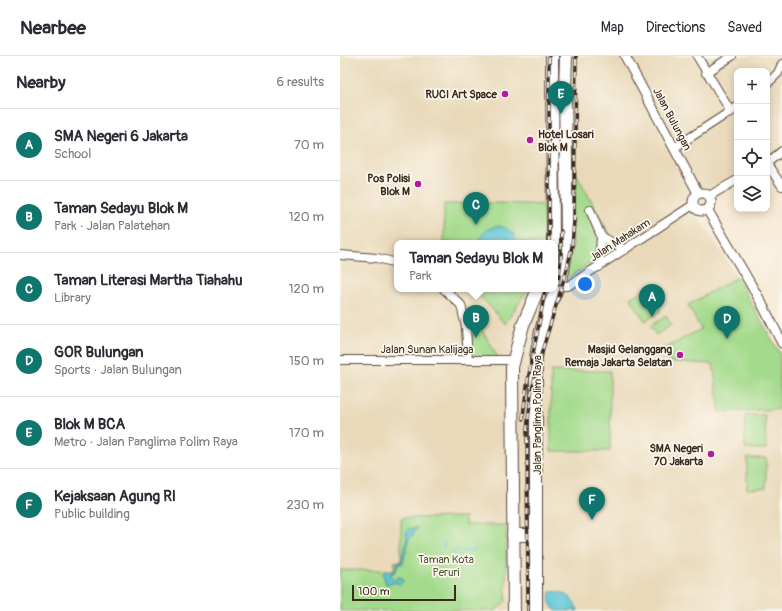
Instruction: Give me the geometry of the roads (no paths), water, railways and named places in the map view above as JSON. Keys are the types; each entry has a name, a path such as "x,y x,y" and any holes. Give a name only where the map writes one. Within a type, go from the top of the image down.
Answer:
{"main road":[{"path":"552,56 553,240"},
{"name":"Jalan Panglima Polim Raya","path":"558,286 562,272 567,237 566,56"},
{"path":"552,69 566,69"},
{"name":"Jalan Panglima Polim Raya","path":"514,606 513,360 523,325 537,292"},
{"name":"Jalan Panglima Polim Raya","path":"536,611 536,358 545,317 555,292"},
{"path":"513,536 536,535"},
{"path":"536,599 544,611"},
{"path":"506,611 514,606"}],"street":[{"name":"Jalan Bulungan","path":"625,56 698,193"},
{"path":"674,148 734,110 706,73 697,56"},
{"path":"706,73 732,56"},
{"path":"770,81 778,73 782,64"},
{"path":"770,161 782,151"},
{"path":"770,168 782,186"},
{"path":"709,196 734,182"},
{"path":"698,193 709,196 711,203 707,209 699,210 693,205 693,198 698,193"},
{"name":"Jalan Mahakam","path":"558,286 568,286 693,205"},
{"path":"707,209 761,302 782,344"},
{"path":"590,210 601,236 599,267"},
{"path":"601,236 625,250"},
{"path":"340,255 377,258 394,261"},
{"path":"447,292 461,305 466,327 468,360"},
{"name":"Jalan Sunan Kalijaga","path":"340,360 513,360"}],"water":[{"path":"498,226 505,228 515,236 516,240 480,240 481,236 491,228"},
{"path":"418,528 409,538 403,563 398,565 396,571 390,575 394,580 399,577 403,578 403,582 399,584 394,582 391,584 386,584 383,573 387,570 393,572 397,563 401,562 407,538 406,532 409,529"},
{"path":"550,592 566,594 574,602 578,611 556,611 550,602"}],"waterway":[{"path":"444,542 444,548"},
{"path":"452,551 471,551 474,548"}],"railway":[{"path":"549,56 549,240"},
{"path":"528,611 527,430 531,394 537,368 567,269 572,246 574,221 576,56"},
{"path":"558,285 561,257 561,231"},
{"path":"523,419 527,386 544,292"}],"place":[{"name":"RUCI Art Space","path":"505,94"},
{"name":"Blok M BCA","path":"561,114"},
{"name":"Hotel Losari Blok M","path":"530,140"},
{"name":"Pos Polisi Blok M","path":"418,184"},
{"name":"Taman Literasi Martha Tiahahu","path":"476,225"},
{"name":"SMA Negeri 6 Jakarta","path":"652,317"},
{"name":"Taman Sedayu Blok M","path":"476,338"},
{"name":"GOR Bulungan","path":"727,339"},
{"name":"Masjid Gelanggang Remaja Jakarta Selatan","path":"680,355"},
{"name":"SMA Negeri 70 Jakarta","path":"711,454"},
{"name":"Kejaksaan Agung RI","path":"592,520"}],"park label":[{"name":"Taman Kota Peruri","path":"446,565"}]}
